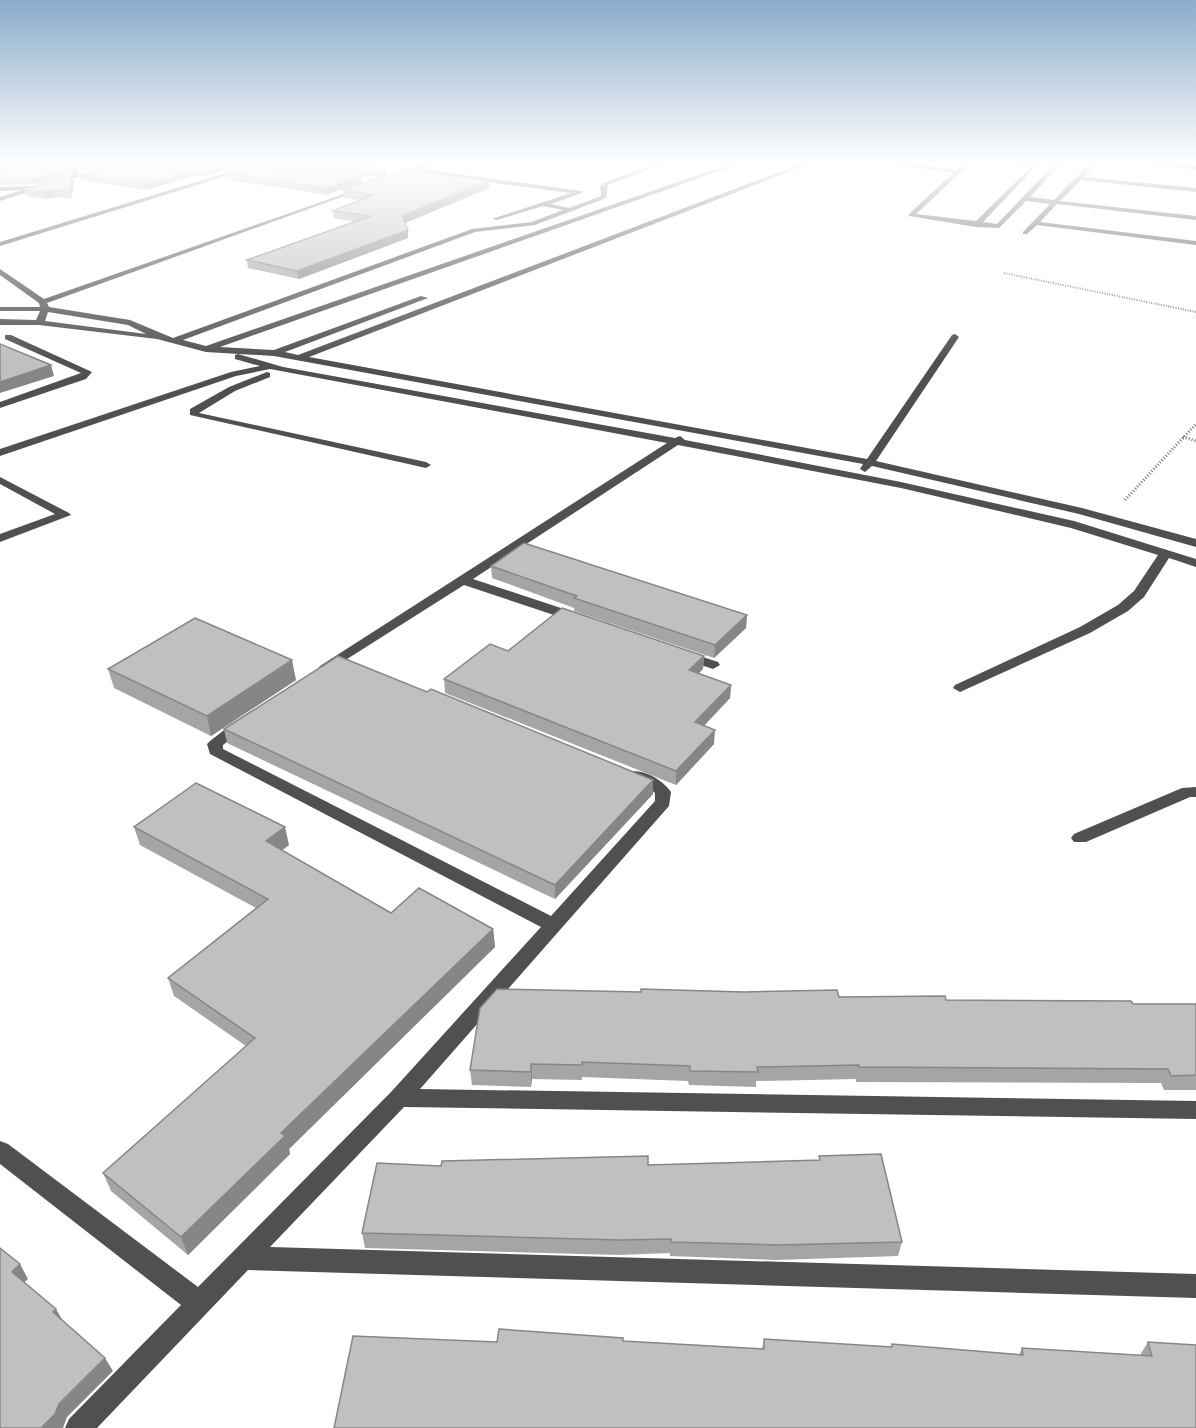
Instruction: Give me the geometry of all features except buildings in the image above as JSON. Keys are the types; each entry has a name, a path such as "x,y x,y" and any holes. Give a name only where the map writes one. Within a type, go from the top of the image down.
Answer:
{"street":[{"path":"0,244 54,228"},
{"path":"44,305 254,228"},
{"path":"173,342 474,231 502,228"},
{"path":"206,349 556,228"},
{"path":"426,465 195,415 194,411 232,389 257,379 298,357 624,228"},
{"path":"523,267 631,228"},
{"path":"1025,233 1030,228"},
{"path":"1072,228 1196,243"},
{"path":"0,271 44,305"},
{"path":"234,374 250,362 500,271"},
{"path":"40,322 44,305"},
{"path":"1,308 44,305 130,323 173,342 206,349 274,353 698,427 870,462 1110,517 1196,543"},
{"path":"1,308 21,321"},
{"path":"0,322 51,323 103,333 163,338"},
{"path":"4,338 51,323"},
{"path":"859,477 955,337"},
{"path":"0,405 83,377 87,372 4,338"},
{"path":"227,352 250,362 276,369 676,441 859,477 1074,525 1196,563"},
{"path":"0,453 234,374 276,369"},
{"path":"311,678 698,427"},
{"path":"0,480 65,515 0,538"},
{"path":"960,688 1104,620 1139,594 1166,553"},
{"path":"463,580 594,624"},
{"path":"670,650 713,665"},
{"path":"341,659 363,668"},
{"path":"252,717 222,736 214,744 216,751 551,924"},
{"path":"78,1428 399,1098 551,924 663,802 663,792 657,785 613,768"},
{"path":"1080,838 1188,792 1196,792"},
{"path":"399,1098 1196,1110"},
{"path":"0,1151 199,1303"},
{"path":"244,1258 1196,1286"}],"path":[{"path":"1004,273 1196,312"},
{"path":"1110,517 1196,424"},
{"path":"1182,437 1196,441"}]}
